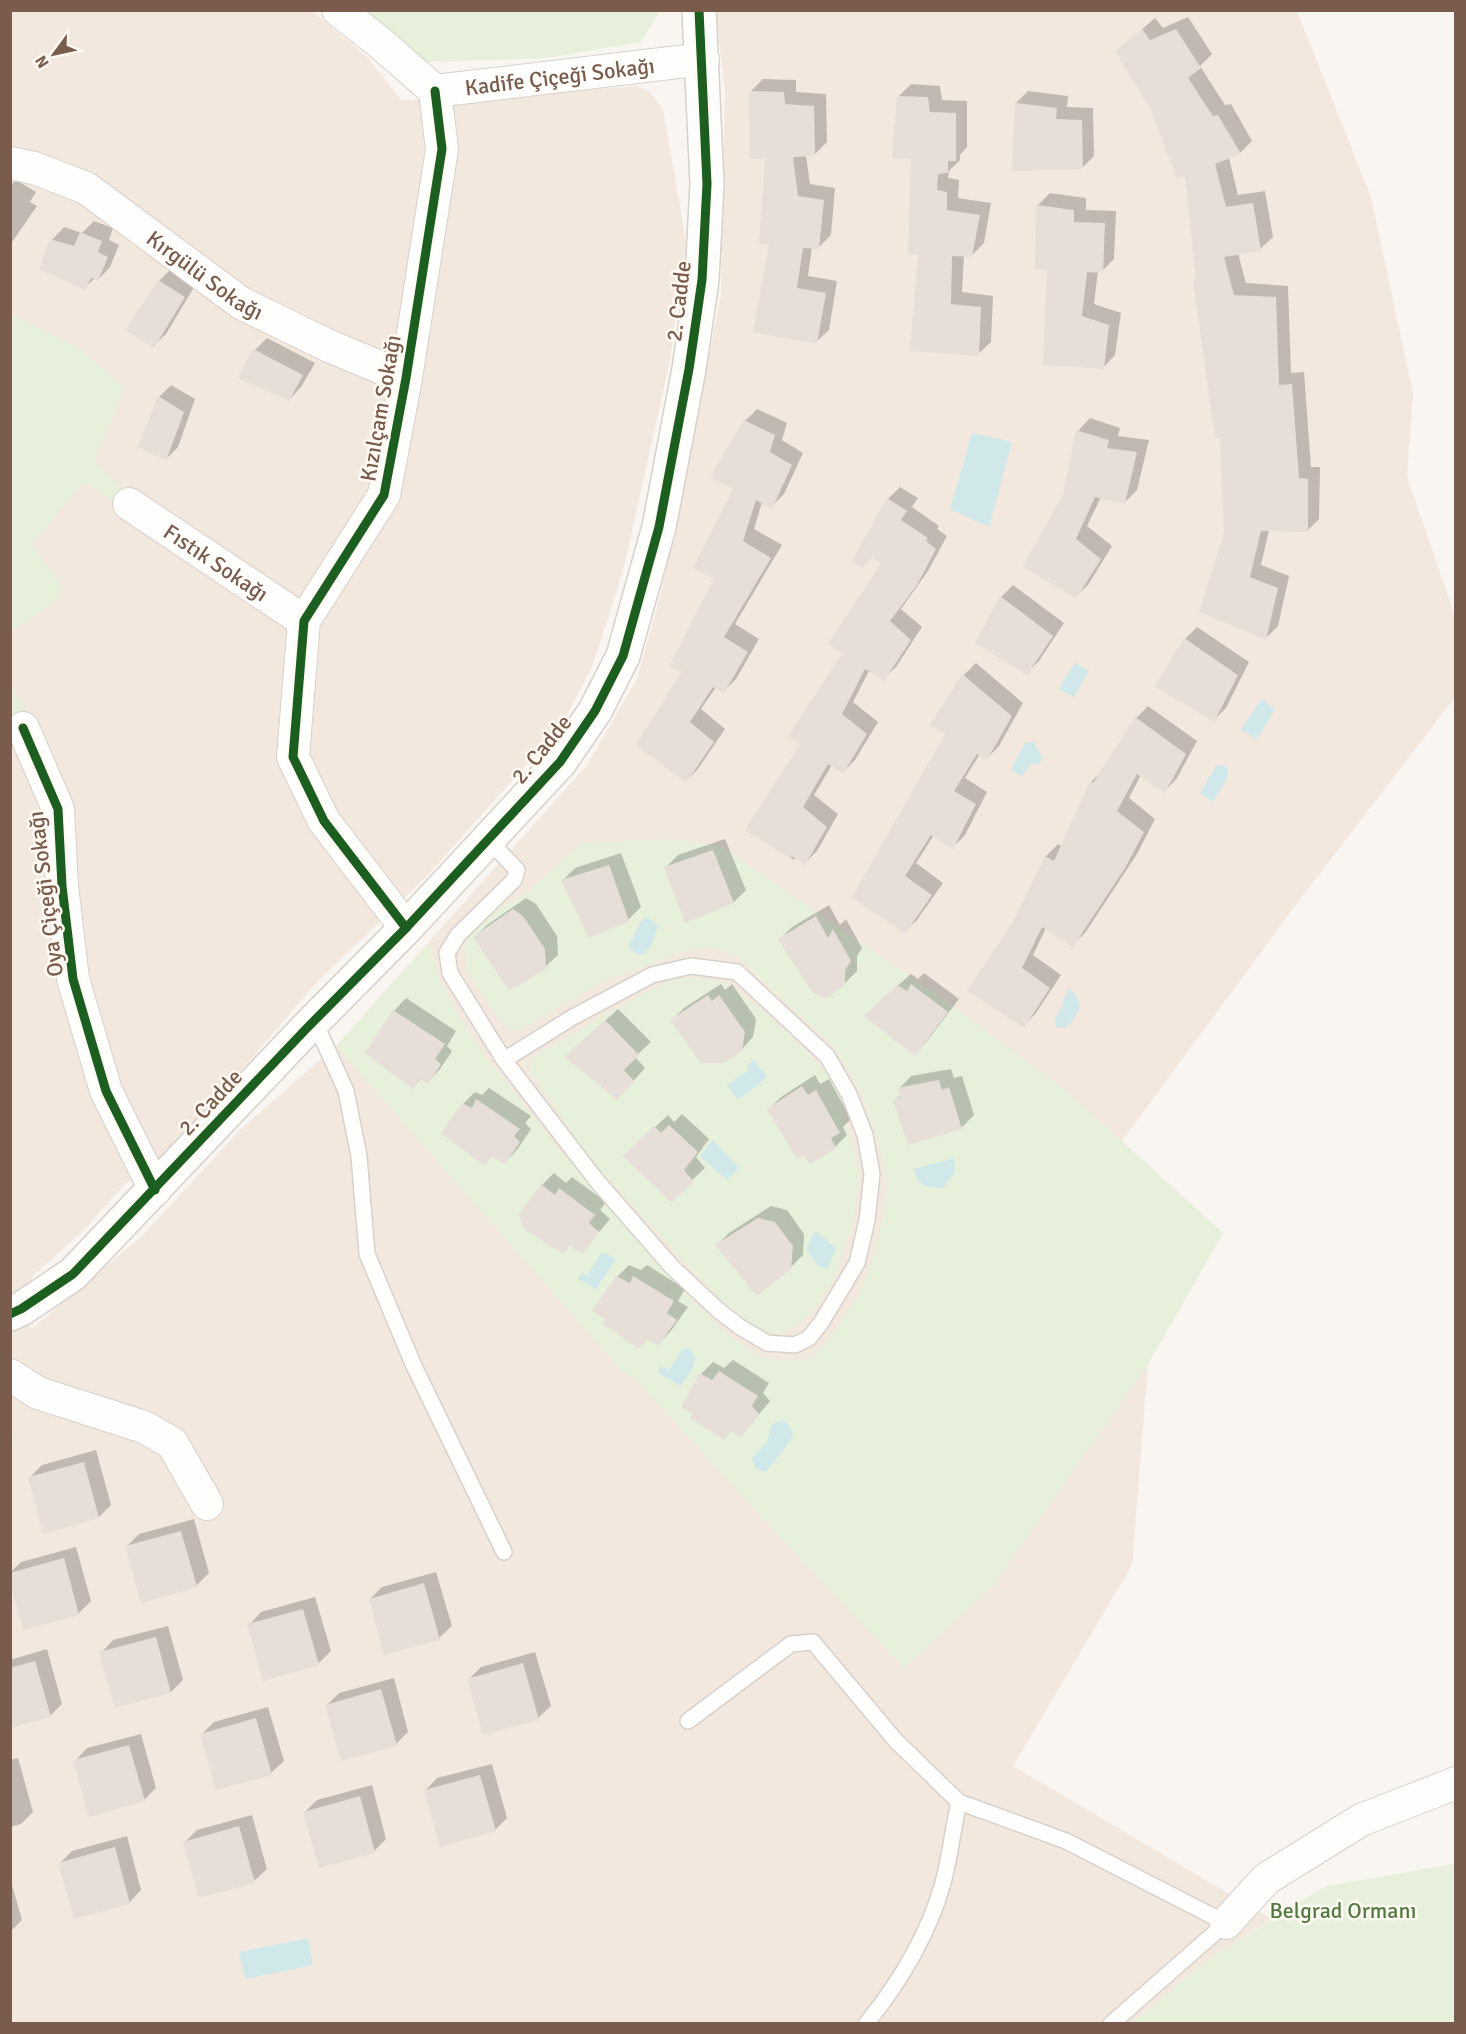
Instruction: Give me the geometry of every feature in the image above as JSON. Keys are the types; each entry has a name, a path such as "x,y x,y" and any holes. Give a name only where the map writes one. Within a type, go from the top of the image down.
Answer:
{"street":[{"name":"Kadife Çiçeği Sokağı","path":"338,10 378,41 435,91 703,59"},
{"name":"2. Cadde","path":"10,1314 73,1274 155,1190 314,1020 406,928 560,762 595,711 623,656 659,527 689,369 702,280 707,184 699,10"},
{"name":"Kızılçam Sokağı","path":"406,928 324,821 293,757 304,621 384,495 406,378 442,149 435,91"},
{"name":"Kırgülü Sokağı","path":"10,163 34,168 86,188 241,303 329,346 406,378"},
{"name":"Fıstık Sokağı","path":"129,504 304,621"},
{"name":"Oya Çiçeği Sokağı","path":"23,728 58,809 62,886 76,990 105,1091 155,1190"},
{"path":"10,1375 38,1393 144,1427 172,1443 207,1504"},
{"path":"1226,1923 1266,1880 1361,1820 1455,1783"}],"lane":[{"path":"485,842 500,852 517,870 514,880 458,935 447,953 450,973 504,1060 605,1189 672,1267 710,1303 740,1327 767,1343 795,1345 809,1338 821,1323 857,1263 867,1220 872,1174 866,1135 849,1094 827,1056 737,972 691,966 652,975 573,1017 504,1060"},
{"path":"314,1020 346,1091 358,1156 367,1254 414,1366 504,1552"},
{"path":"688,1721 791,1644 813,1642 896,1741 959,1802 1066,1841 1226,1923 1111,2024"},
{"path":"866,2024 889,1995 919,1946 943,1883 959,1802"}],"shaded area":[{"path":"11,11 312,11 368,58 401,100 457,100 637,86 649,91 663,109 686,242 670,360 624,567 592,667 561,726 425,878 317,982 177,1145 124,1185 83,1231 32,1277 30,1330 142,1236 239,1131 336,1046 587,765 637,679 661,593 721,295 725,93 716,11 1297,11 1371,197 1413,394 1407,477 1455,616 1455,697 1292,910 1122,1141 1223,1233 1148,1364 1132,1565 1013,1766 1272,1919 1206,1961 1132,2023 11,2023 10,1452 18,1424 11,1446"}],"green space":[{"path":"360,11 660,11 641,42 547,58 427,62"},
{"path":"10,313 82,350 125,388 94,462 134,499 124,509 84,482 32,544 61,584 61,598 11,632"},
{"path":"10,683 33,722 10,731"},
{"path":"674,839 721,846 946,1001 1064,1089 1223,1233 1148,1364 992,1587 904,1668 637,1381 619,1368 336,1046 429,943 437,974 453,1006 483,1053 560,1151 693,1302 726,1333 758,1356 785,1361 813,1358 831,1337 861,1291 878,1243 888,1184 878,1139 861,1092 833,1046 739,958 710,947 682,952 601,983 518,1031 506,1027 466,969 464,939 502,907 530,890 581,843"},
{"path":"676,978 709,979 734,987 792,1037 825,1071 840,1096 860,1175 852,1227 834,1280 812,1313 784,1333 772,1334 739,1318 680,1257 588,1157 529,1069 531,1058 641,995"},
{"name":"Belgrad Ormanı","path":"1455,1864 1455,2023 1132,2023 1206,1961 1326,1886"}],"water":[{"path":"972,433 1012,442 989,527 950,509"},
{"path":"1075,663 1089,671 1074,697 1058,689"},
{"path":"1261,699 1275,709 1257,739 1241,730"},
{"path":"1035,742 1042,756 1041,761 1035,765 1032,762 1022,776 1011,770 1025,743"},
{"path":"1225,765 1227,778 1213,802 1200,793 1216,766"},
{"path":"645,917 658,926 648,950 640,954 628,946"},
{"path":"1069,989 1076,995 1080,1008 1065,1028 1056,1027 1055,1017"},
{"path":"754,1060 767,1077 738,1100 727,1085 749,1070 747,1065"},
{"path":"713,1140 739,1168 727,1180 700,1156"},
{"path":"954,1158 953,1174 942,1188 920,1183 914,1169"},
{"path":"815,1231 836,1248 827,1269 817,1265 807,1249"},
{"path":"602,1252 616,1259 596,1289 578,1279 582,1273 587,1276"},
{"path":"682,1349 691,1350 695,1358 693,1367 681,1386 657,1372 661,1366 669,1370"},
{"path":"784,1420 792,1430 793,1437 766,1472 756,1469 753,1457 765,1445 771,1426"},
{"path":"308,1938 313,1965 245,1979 239,1952"}],"building":[{"path":"1142,29 1150,40 1176,29 1201,68 1188,78 1213,116 1218,115 1241,154 1215,164 1226,207 1253,203 1261,251 1224,257 1234,295 1276,297 1279,385 1292,384 1299,478 1308,479 1308,532 1261,531 1250,577 1278,588 1266,640 1199,612 1224,533 1220,438 1215,438 1193,281 1196,281 1185,176 1177,179 1151,110 1115,51"},
{"path":"749,91 784,92 785,104 814,106 815,156 793,157 798,196 824,200 819,249 803,248 797,288 826,293 817,344 753,332 769,245 759,244 765,159 750,159"},
{"path":"897,96 928,97 930,112 956,113 956,161 948,161 948,173 938,174 937,190 947,192 947,210 980,215 972,257 952,256 951,304 981,307 979,356 910,351 918,255 908,255 911,159 892,158"},
{"path":"1015,103 1057,108 1056,119 1082,120 1083,169 1012,171"},
{"path":"1036,205 1074,210 1074,222 1105,223 1103,273 1087,272 1082,316 1109,325 1104,369 1043,365 1047,270 1035,269"},
{"path":"80,232 102,241 98,252 108,257 98,281 91,278 85,290 39,269 50,239 74,246"},
{"path":"158,280 185,297 154,348 125,330"},
{"path":"253,349 303,375 289,401 238,378"},
{"path":"158,396 184,412 166,461 138,447"},
{"path":"744,420 775,435 770,452 792,465 772,509 756,500 743,541 771,558 724,637 748,652 724,693 713,687 690,722 714,742 686,783 636,744 682,672 669,666 714,579 693,568 733,489 710,477"},
{"path":"1076,430 1109,440 1107,448 1137,452 1125,504 1095,497 1076,539 1101,559 1076,599 1023,566 1063,495"},
{"path":"887,498 907,511 901,520 928,538 926,541 936,549 917,585 890,621 911,640 884,681 865,669 842,714 867,734 843,774 828,764 803,807 827,827 805,865 790,855 794,861 745,830 800,744 788,736 842,653 828,644 881,563 872,557 863,568 852,561"},
{"path":"1000,596 1053,636 1027,675 975,643"},
{"path":"1184,638 1238,675 1214,722 1155,686"},
{"path":"962,674 1012,716 987,760 977,754 954,791 976,804 953,849 931,835 905,876 932,895 905,934 852,897 945,734 930,725"},
{"path":"1135,717 1186,754 1165,793 1137,774 1117,811 1144,832 1125,868 1073,947 1042,927 1022,968 1050,988 1024,1028 967,991 1012,923 1045,856 1054,861 1090,781 1093,783"},
{"path":"713,850 734,903 685,923 664,867"},
{"path":"609,865 629,921 589,938 561,880"},
{"path":"513,909 523,916 545,949 546,969 509,991 473,937"},
{"path":"816,916 828,938 833,929 851,961 845,970 845,985 826,999 813,993 778,939"},
{"path":"911,984 948,1012 915,1056 864,1016 897,985 907,991"},
{"path":"708,995 712,1001 719,995 745,1032 742,1051 724,1063 701,1063 670,1020"},
{"path":"393,1010 445,1044 435,1059 441,1064 428,1084 420,1079 413,1089 365,1053"},
{"path":"605,1020 639,1055 624,1070 634,1081 617,1100 565,1057"},
{"path":"939,1080 942,1090 949,1087 962,1129 908,1145 893,1101 900,1097 897,1088"},
{"path":"802,1086 808,1095 816,1090 840,1133 831,1138 836,1148 810,1164 804,1155 797,1159 767,1109"},
{"path":"476,1099 520,1129 514,1136 520,1142 505,1164 492,1156 484,1166 441,1133 462,1103 472,1108"},
{"path":"669,1125 698,1152 684,1170 694,1182 671,1202 623,1156 654,1126 661,1133"},
{"path":"541,1184 555,1195 559,1188 595,1215 589,1223 599,1232 582,1254 570,1245 563,1254 524,1229 519,1215"},
{"path":"758,1218 775,1222 793,1246 791,1269 757,1296 715,1245"},
{"path":"616,1276 630,1283 633,1276 674,1301 667,1313 677,1320 658,1346 648,1339 639,1349 603,1324 606,1319 592,1311"},
{"path":"719,1371 758,1396 752,1406 759,1414 741,1437 731,1431 724,1440 690,1418 693,1414 681,1407 700,1373 712,1380"},
{"path":"84,1462 99,1518 43,1534 28,1477"},
{"path":"181,1531 197,1587 141,1603 125,1546"},
{"path":"64,1558 79,1615 23,1630 10,1584 10,1573"},
{"path":"424,1583 440,1640 384,1655 369,1599"},
{"path":"303,1609 319,1665 263,1681 247,1624"},
{"path":"156,1637 171,1693 115,1708 99,1652"},
{"path":"35,1661 51,1717 10,1728 10,1668"},
{"path":"523,1663 539,1720 483,1735 467,1679"},
{"path":"381,1689 397,1746 341,1761 325,1705"},
{"path":"256,1718 272,1775 216,1790 200,1734"},
{"path":"129,1745 145,1801 89,1817 73,1760"},
{"path":"480,1775 496,1831 440,1847 424,1790"},
{"path":"360,1796 375,1853 319,1868 303,1812"},
{"path":"239,1826 255,1883 199,1898 183,1842"},
{"path":"115,1847 130,1904 74,1919 58,1863"}],"cycle path":[{"path":"10,1314 73,1274 307,1028 406,928 560,762 595,711 623,656 659,527 689,369 702,280 707,184 699,10"},
{"path":"406,928 324,821 293,757 304,621 384,495 406,378 442,149 435,91"},
{"path":"23,728 58,809 62,886 73,979 106,1091 155,1190"}]}
